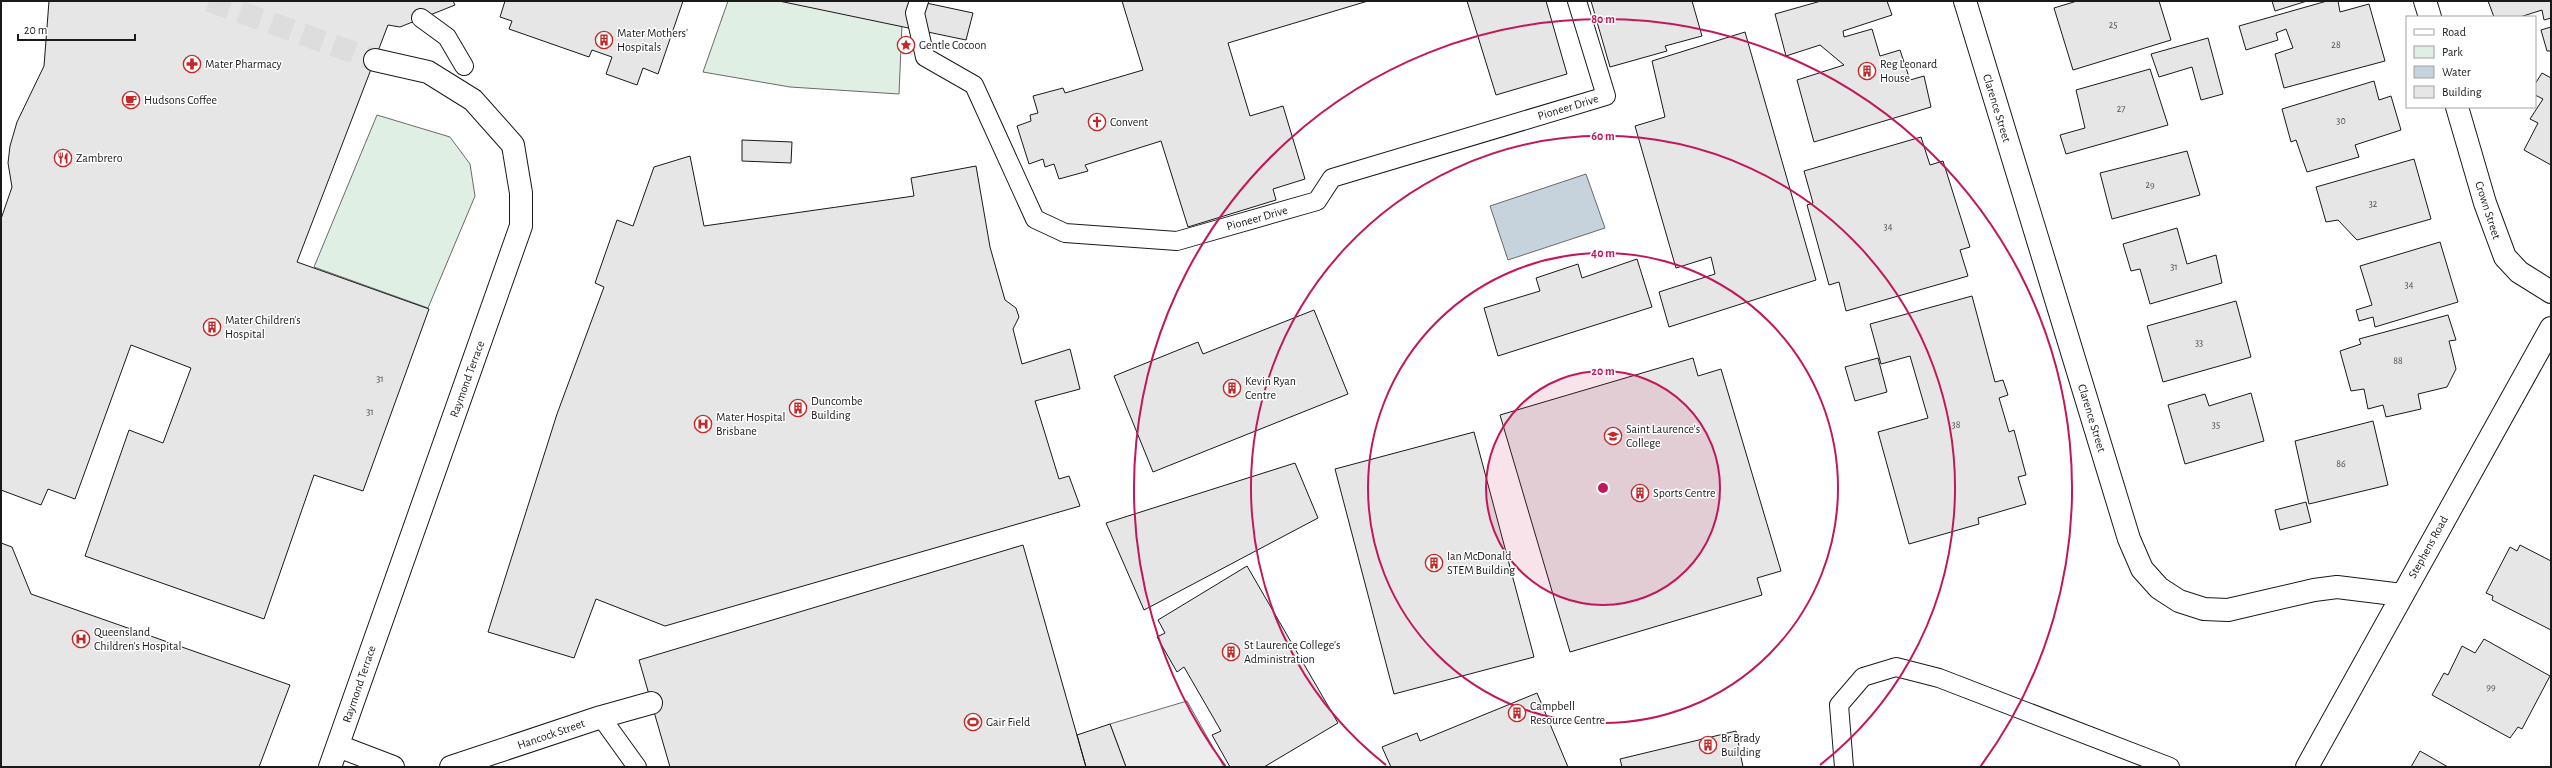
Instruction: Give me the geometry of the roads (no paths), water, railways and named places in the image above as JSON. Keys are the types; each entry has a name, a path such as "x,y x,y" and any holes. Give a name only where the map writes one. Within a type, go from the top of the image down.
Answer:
{"street":[{"name":"Clarence Street","path":"1965,1 2127,531 2137,558 2149,579 2163,591 2179,601 2216,610 2337,587 2402,595"},
{"path":"2425,1 2430,16"},
{"name":"Raymond Terrace","path":"330,767 381,618 521,226 521,193 513,145 473,100 428,72 374,60"},
{"name":"Crown Street","path":"2457,108 2490,218 2505,257 2519,272 2551,292"},
{"name":"Stephens Road","path":"2307,767 2551,328"},
{"name":"Hancock Street","path":"451,767 601,717 651,703"},
{"path":"338,746 393,767"}],"lane":[{"name":"Pioneer Drive","path":"919,1 914,13 925,57 974,85 1035,220 1065,233 1177,241 1317,201 1332,178 1606,96 1577,1"},
{"path":"422,18 447,37 464,66"},
{"path":"1844,767 1839,705 1863,677 1896,667 1939,678 2170,767"},
{"path":"601,717 627,750 637,767"}],"water":[{"path":"1586,174 1605,228 1508,260 1490,206"}],"tunnel":[{"path":"209,1 375,60"}],"place":[{"name":"Mater Mothers' Hospitals","path":"604,40"},
{"name":"Gentle Cocoon","path":"906,45"},
{"name":"Mater Pharmacy","path":"192,64"},
{"name":"Reg Leonard House","path":"1867,71"},
{"name":"Hudsons Coffee","path":"131,100"},
{"name":"Convent","path":"1097,122"},
{"name":"Zambrero","path":"63,158"},
{"name":"Mater Children's Hospital","path":"212,327"},
{"name":"Kevin Ryan Centre","path":"1232,388"},
{"name":"Duncombe Building","path":"798,408"},
{"name":"Mater Hospital Brisbane","path":"703,424"},
{"name":"Saint Laurence's College","path":"1613,436"},
{"name":"Sports Centre","path":"1640,493"},
{"name":"Ian McDonald STEM Building","path":"1434,563"},
{"name":"Queensland Children's Hospital","path":"81,639"},
{"name":"St Laurence College’s Administration","path":"1231,652"},
{"name":"Campbell Resource Centre","path":"1517,713"},
{"name":"Gair Field","path":"973,722"},
{"name":"Br Brady Building","path":"1708,745"}]}
